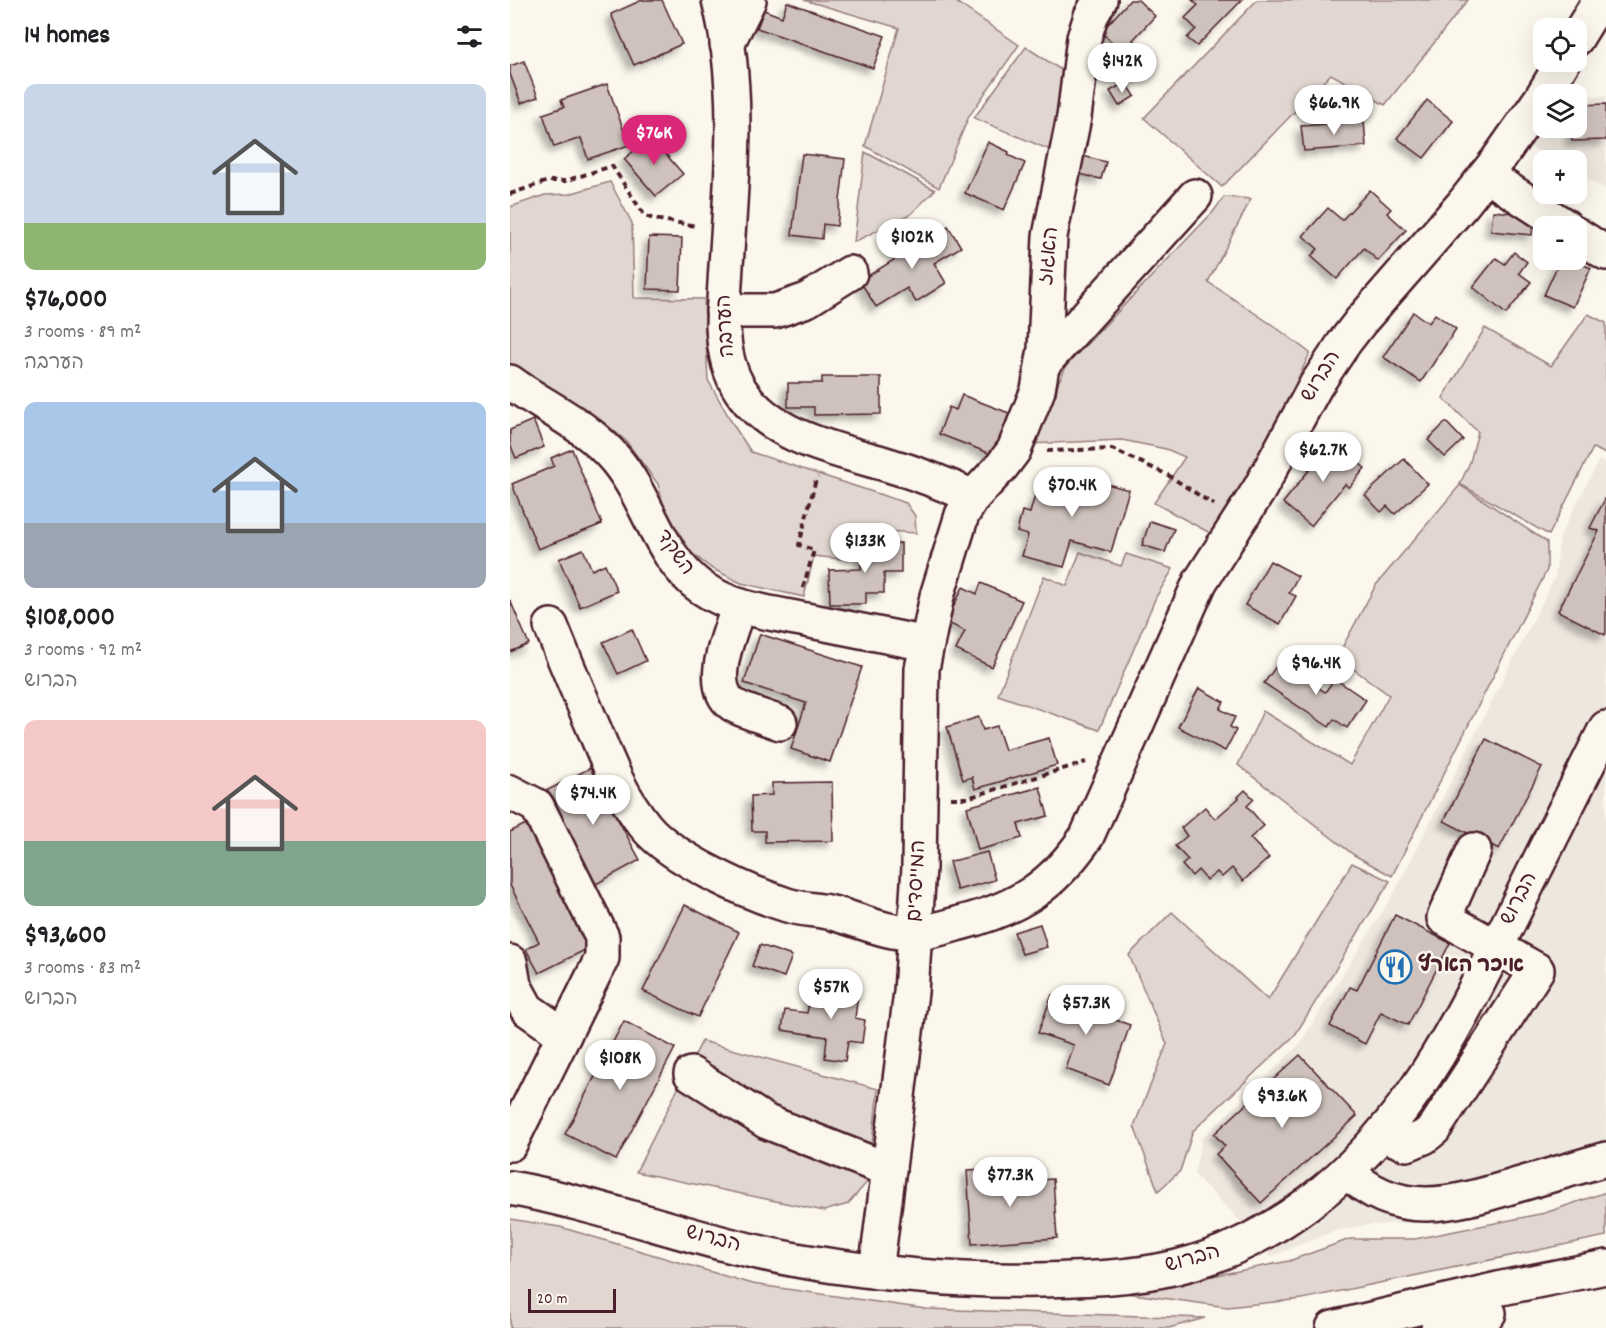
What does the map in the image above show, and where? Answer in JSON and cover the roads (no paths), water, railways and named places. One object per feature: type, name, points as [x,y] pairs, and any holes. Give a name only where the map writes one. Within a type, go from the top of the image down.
[{"type":"main road","name":"הערבה","points":[[719,0],[727,44],[732,118],[723,311],[724,344],[733,377],[751,404],[779,426],[797,436],[928,478],[973,497]]},
{"type":"main road","points":[[727,44],[749,0]]},
{"type":"main road","name":"האגוז","points":[[973,497],[1014,450],[1035,396],[1043,364],[1050,236],[1074,117],[1084,38],[1088,23],[1100,0]]},
{"type":"main road","points":[[1587,21],[1600,0]]},
{"type":"main road","name":"הברוש","points":[[915,933],[970,921],[1007,908],[1042,887],[1073,857],[1087,836],[1192,598],[1209,567],[1259,490],[1316,385],[1344,343],[1486,176],[1519,131],[1557,72]]},
{"type":"main road","points":[[1486,176],[1549,216]]},
{"type":"main road","points":[[1043,364],[1195,195]]},
{"type":"main road","points":[[1587,241],[1606,254]]},
{"type":"main road","points":[[723,311],[775,311],[807,300],[850,273]]},
{"type":"main road","name":"השקד","points":[[510,382],[570,419],[606,448],[628,477],[665,546],[682,569],[703,589],[739,606],[927,644]]},
{"type":"main road","name":"המייסדים","points":[[876,1272],[911,992],[919,867],[922,669],[937,596],[962,515],[973,497]]},
{"type":"main road","points":[[739,606],[719,671],[723,693],[732,704],[780,723]]},
{"type":"main road","points":[[551,626],[619,789],[646,827],[670,850],[728,880],[789,906],[832,913],[882,928],[915,933]]},
{"type":"main road","name":"הברוש","points":[[510,1188],[586,1204],[734,1246],[800,1260],[876,1272],[984,1281],[1127,1276],[1178,1267],[1226,1251],[1269,1230],[1309,1203],[1347,1171],[1382,1134],[1413,1093],[1443,1047],[1496,947],[1606,728]]},
{"type":"main road","points":[[510,792],[537,806],[602,937],[602,958],[510,1144]]},
{"type":"main road","points":[[1382,1134],[1407,1144],[1424,1137],[1434,1129],[1537,970],[1444,918],[1474,850]]},
{"type":"main road","points":[[510,962],[514,985],[527,1009],[564,1035]]},
{"type":"main road","points":[[691,1074],[767,1122],[889,1170]]},
{"type":"main road","points":[[1347,1171],[1377,1194],[1401,1202],[1428,1204],[1470,1199],[1592,1163],[1606,1136]]},
{"type":"main road","points":[[1333,1328],[1502,1288],[1606,1267]]},
{"type":"main road","points":[[1438,1328],[1606,1280]]},
{"type":"place","name":"איכר הארץ","points":[[1395,967]]}]
